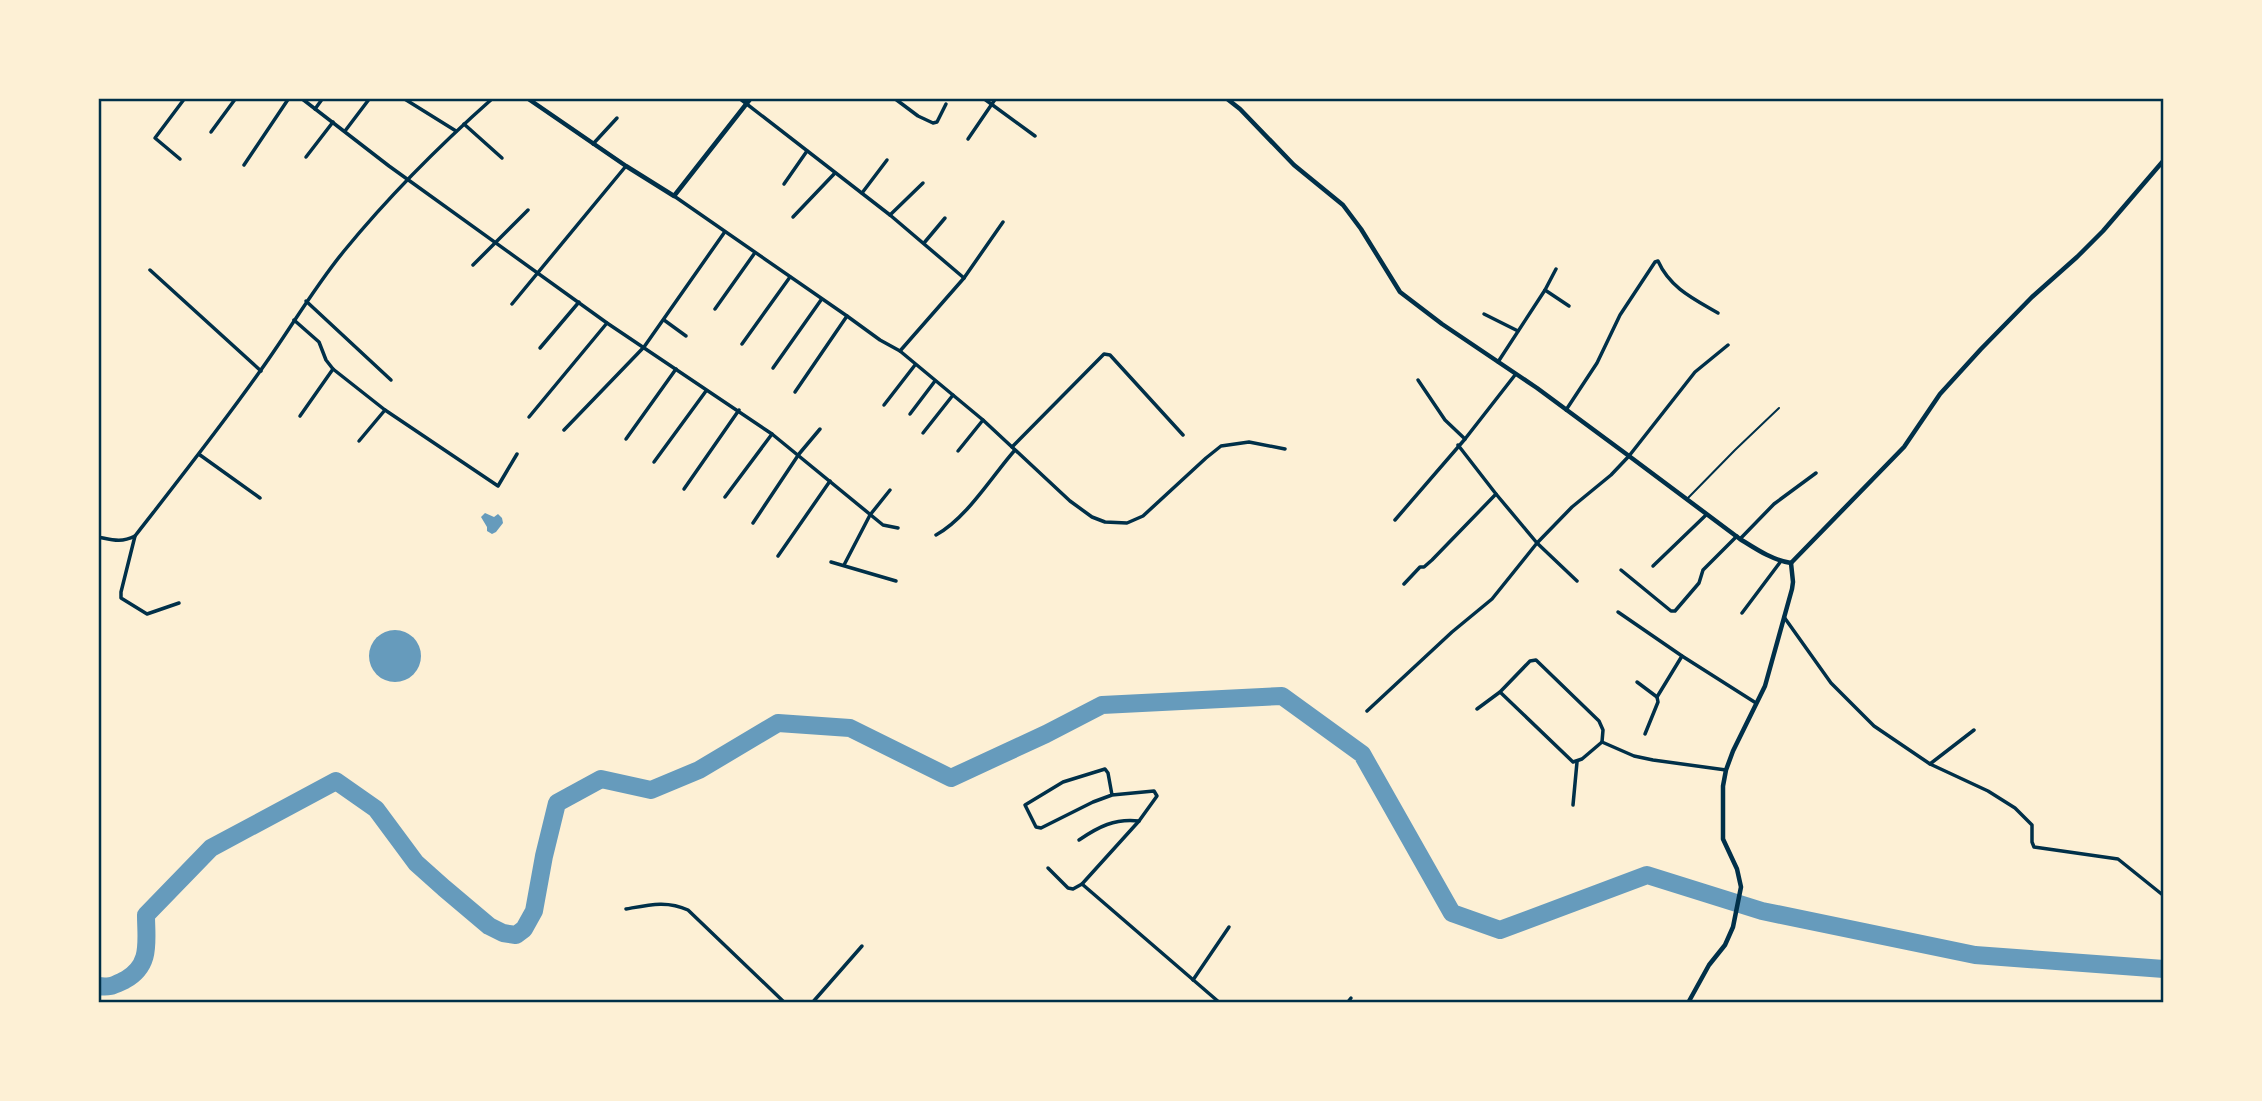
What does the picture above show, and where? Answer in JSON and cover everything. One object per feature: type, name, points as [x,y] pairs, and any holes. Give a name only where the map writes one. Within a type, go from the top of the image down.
[{"type":"street","points":[[180,159],[155,138],[185,98]]},
{"type":"street","points":[[211,132],[236,98]]},
{"type":"street","points":[[244,165],[289,98]]},
{"type":"street","points":[[301,98],[607,323],[706,391],[739,410],[800,454],[883,525],[898,528]]},
{"type":"street","points":[[315,109],[323,98]]},
{"type":"street","points":[[345,131],[370,98]]},
{"type":"street","points":[[404,98],[456,131]]},
{"type":"street","points":[[411,103],[416,98]]},
{"type":"street","points":[[179,603],[147,614],[121,598],[135,536],[200,455],[345,249],[408,179],[493,98]]},
{"type":"street","points":[[527,98],[900,352],[983,420],[1082,511],[1105,522],[1127,523],[1143,516],[1221,446],[1249,442],[1285,449]]},
{"type":"street","points":[[739,98],[890,215],[964,278]]},
{"type":"street","points":[[674,196],[751,98]]},
{"type":"street","points":[[894,98],[918,116],[933,123],[937,122],[946,104]]},
{"type":"street","points":[[984,98],[1035,136]]},
{"type":"street","points":[[968,139],[996,98]]},
{"type":"street","points":[[1226,98],[1294,165],[1343,205],[1400,292],[1566,410],[1706,515],[1738,537],[1781,561],[1791,563]]},
{"type":"street","points":[[593,144],[617,118]]},
{"type":"street","points":[[306,157],[333,122]]},
{"type":"street","points":[[464,124],[502,158]]},
{"type":"street","points":[[784,184],[807,151]]},
{"type":"street","points":[[862,193],[887,160]]},
{"type":"street","points":[[1791,563],[1904,447],[1940,394],[1981,349],[2032,296],[2103,231],[2164,160]]},
{"type":"street","points":[[512,304],[626,166]]},
{"type":"street","points":[[793,217],[835,173]]},
{"type":"street","points":[[890,215],[923,183]]},
{"type":"street","points":[[473,265],[528,210]]},
{"type":"street","points":[[923,243],[945,218]]},
{"type":"street","points":[[900,352],[964,278],[1003,222]]},
{"type":"street","points":[[564,430],[645,347],[724,233]]},
{"type":"street","points":[[715,309],[755,253]]},
{"type":"street","points":[[1566,410],[1598,363],[1620,315],[1655,262],[1658,261],[1669,280],[1683,293],[1718,313]]},
{"type":"street","points":[[1497,363],[1556,269]]},
{"type":"street","points":[[150,270],[261,371]]},
{"type":"street","points":[[742,344],[790,277]]},
{"type":"street","points":[[1545,290],[1569,306]]},
{"type":"street","points":[[773,368],[821,300]]},
{"type":"street","points":[[306,302],[391,380]]},
{"type":"street","points":[[540,348],[579,302]]},
{"type":"street","points":[[1484,314],[1518,331]]},
{"type":"street","points":[[795,392],[847,316]]},
{"type":"street","points":[[294,320],[319,342],[333,369],[385,410],[498,486],[517,454]]},
{"type":"street","points":[[664,320],[687,336]]},
{"type":"street","points":[[529,417],[607,323]]},
{"type":"street","points":[[1367,711],[1452,632],[1492,599],[1536,543],[1572,507],[1611,475],[1695,372],[1728,345]]},
{"type":"street","points":[[936,535],[951,525],[967,508],[1013,449],[1104,354],[1110,355],[1183,435]]},
{"type":"street","points":[[884,405],[915,365]]},
{"type":"street","points":[[300,416],[333,369]]},
{"type":"street","points":[[626,439],[676,369]]},
{"type":"street","points":[[1395,520],[1465,439],[1515,375]]},
{"type":"street","points":[[1418,380],[1445,420],[1465,439]]},
{"type":"street","points":[[911,414],[935,381]]},
{"type":"street","points":[[653,462],[706,391]]},
{"type":"street","points":[[923,433],[953,395]]},
{"type":"street","points":[[359,441],[385,410]]},
{"type":"street","points":[[684,489],[739,410]]},
{"type":"street","points":[[958,451],[983,420]]},
{"type":"street","points":[[753,523],[820,429]]},
{"type":"street","points":[[725,497],[772,434]]},
{"type":"street","points":[[1458,445],[1536,543],[1577,581]]},
{"type":"street","points":[[200,455],[260,498]]},
{"type":"street","points":[[1621,570],[1671,611],[1678,609],[1699,583],[1703,570],[1768,509],[1816,473]]},
{"type":"street","points":[[778,556],[830,481]]},
{"type":"street","points":[[844,565],[870,515],[890,489]]},
{"type":"street","points":[[1404,584],[1420,567],[1432,560],[1496,494]]},
{"type":"street","points":[[1653,566],[1706,515]]},
{"type":"street","points":[[98,537],[117,541],[135,536]]},
{"type":"street","points":[[1742,613],[1781,561]]},
{"type":"street","points":[[831,562],[896,581]]},
{"type":"street","points":[[1688,1003],[1709,965],[1725,945],[1733,927],[1741,887],[1737,869],[1723,839],[1721,802],[1726,770],[1765,686],[1793,582],[1791,563]]},
{"type":"street","points":[[1618,612],[1758,705]]},
{"type":"street","points":[[1784,617],[1831,683],[1874,726],[1890,734],[1930,764],[1988,791],[2015,808],[2032,825],[2034,846],[2118,859],[2164,896]]},
{"type":"street","points":[[1645,734],[1658,702],[1657,697],[1682,656]]},
{"type":"street","points":[[1478,709],[1500,692],[1530,661],[1539,661],[1599,721],[1603,730],[1602,741],[1577,762],[1573,805]]},
{"type":"street","points":[[1637,682],[1657,697]]},
{"type":"street","points":[[1500,692],[1567,758],[1577,762]]},
{"type":"street","points":[[1930,764],[1974,730]]},
{"type":"street","points":[[1602,741],[1634,756],[1726,770]]},
{"type":"street","points":[[1048,868],[1070,889],[1082,884],[1139,821],[1157,796],[1155,792],[1112,795],[1041,828],[1036,827],[1025,808],[1027,802],[1063,782],[1105,769],[1112,795]]},
{"type":"street","points":[[1079,839],[1096,828],[1115,821],[1139,821]]},
{"type":"street","points":[[1082,884],[1220,1003]]},
{"type":"street","points":[[625,909],[657,903],[674,904],[688,911],[785,1003]]},
{"type":"street","points":[[1193,981],[1229,927]]},
{"type":"street","points":[[811,1003],[862,946]]},
{"type":"street","points":[[1347,1003],[1351,998]]},
{"type":"lane","points":[[1686,500],[1779,408]]},
{"type":"water","points":[[485,513],[494,517],[498,514],[502,518],[503,523],[492,534],[487,531],[481,517]]},
{"type":"water","points":[[395,630],[405,632],[413,638],[419,646],[419,666],[413,674],[405,680],[395,682],[385,680],[377,674],[371,666],[369,656],[371,646],[377,638],[385,632]]},
{"type":"waterway","points":[[98,986],[109,986],[125,980],[140,967],[146,952],[146,915],[211,848],[336,781],[376,809],[416,863],[444,888],[489,926],[503,933],[516,935],[524,929],[534,911],[557,803],[601,779],[651,790],[699,770],[778,723],[850,728],[951,778],[1102,705],[1282,696],[1362,754],[1452,913],[1500,930],[1647,875],[1762,911],[1975,955],[2164,969]]}]
